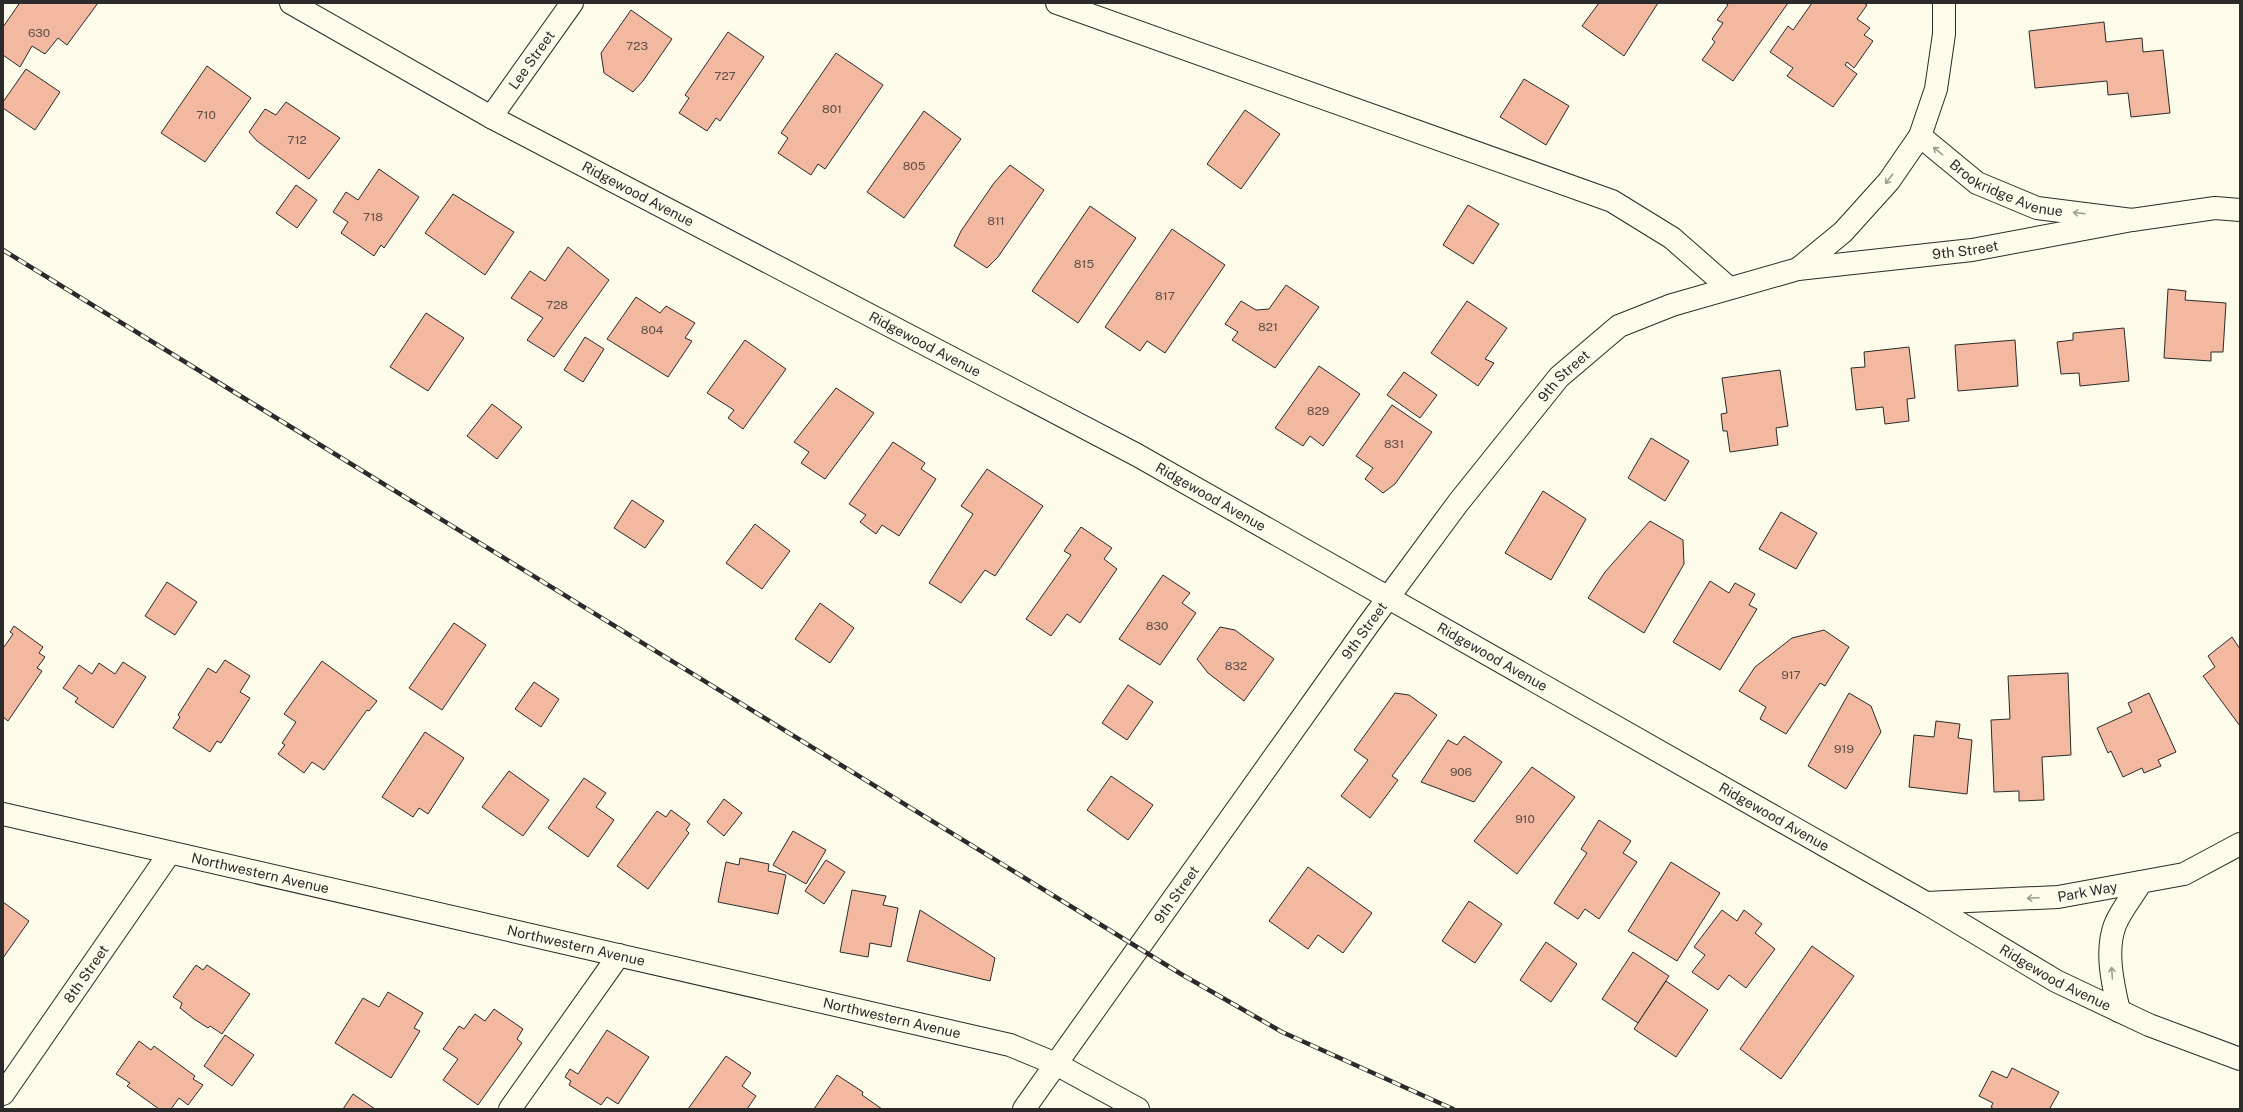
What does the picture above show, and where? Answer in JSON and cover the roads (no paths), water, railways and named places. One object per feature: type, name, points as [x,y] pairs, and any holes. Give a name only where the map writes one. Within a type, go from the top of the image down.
[{"type":"street","name":"Ridgewood Avenue","points":[[291,3],[492,117],[1137,455],[1926,903],[2056,981],[2149,1026],[2240,1059]]},
{"type":"street","name":"Lee Street","points":[[492,117],[572,3]]},
{"type":"street","points":[[1057,3],[1612,201],[1672,238],[1729,288]]},
{"type":"street","points":[[1920,136],[1936,89],[1944,34],[1944,3]]},
{"type":"street","name":"9th Street","points":[[1798,269],[1844,232],[1889,181],[1920,136]]},
{"type":"street","name":"Brookridge Avenue","points":[[1920,136],[1977,183],[2038,208],[2132,220],[2215,208],[2240,210]]},
{"type":"street","name":"9th Street","points":[[1024,1109],[1387,598],[1458,503],[1559,377],[1619,326],[1672,305],[1798,269],[1972,250],[2132,220]]},
{"type":"street","name":"Northwestern Avenue","points":[[3,814],[169,854],[1010,1044],[1056,1064],[1138,1109]]},
{"type":"street","name":"Park Way","points":[[1926,903],[2058,897],[2184,874],[2240,844]]},
{"type":"street","name":"8th Street","points":[[3,1094],[169,854]]},
{"type":"street","name":"Ridgewood Avenue","points":[[2119,1011],[2113,987],[2112,945],[2115,925],[2141,882]]},
{"type":"street","points":[[510,1109],[619,955]]},
{"type":"railway","points":[[3,250],[1181,974],[1282,1032],[1453,1109]]}]
